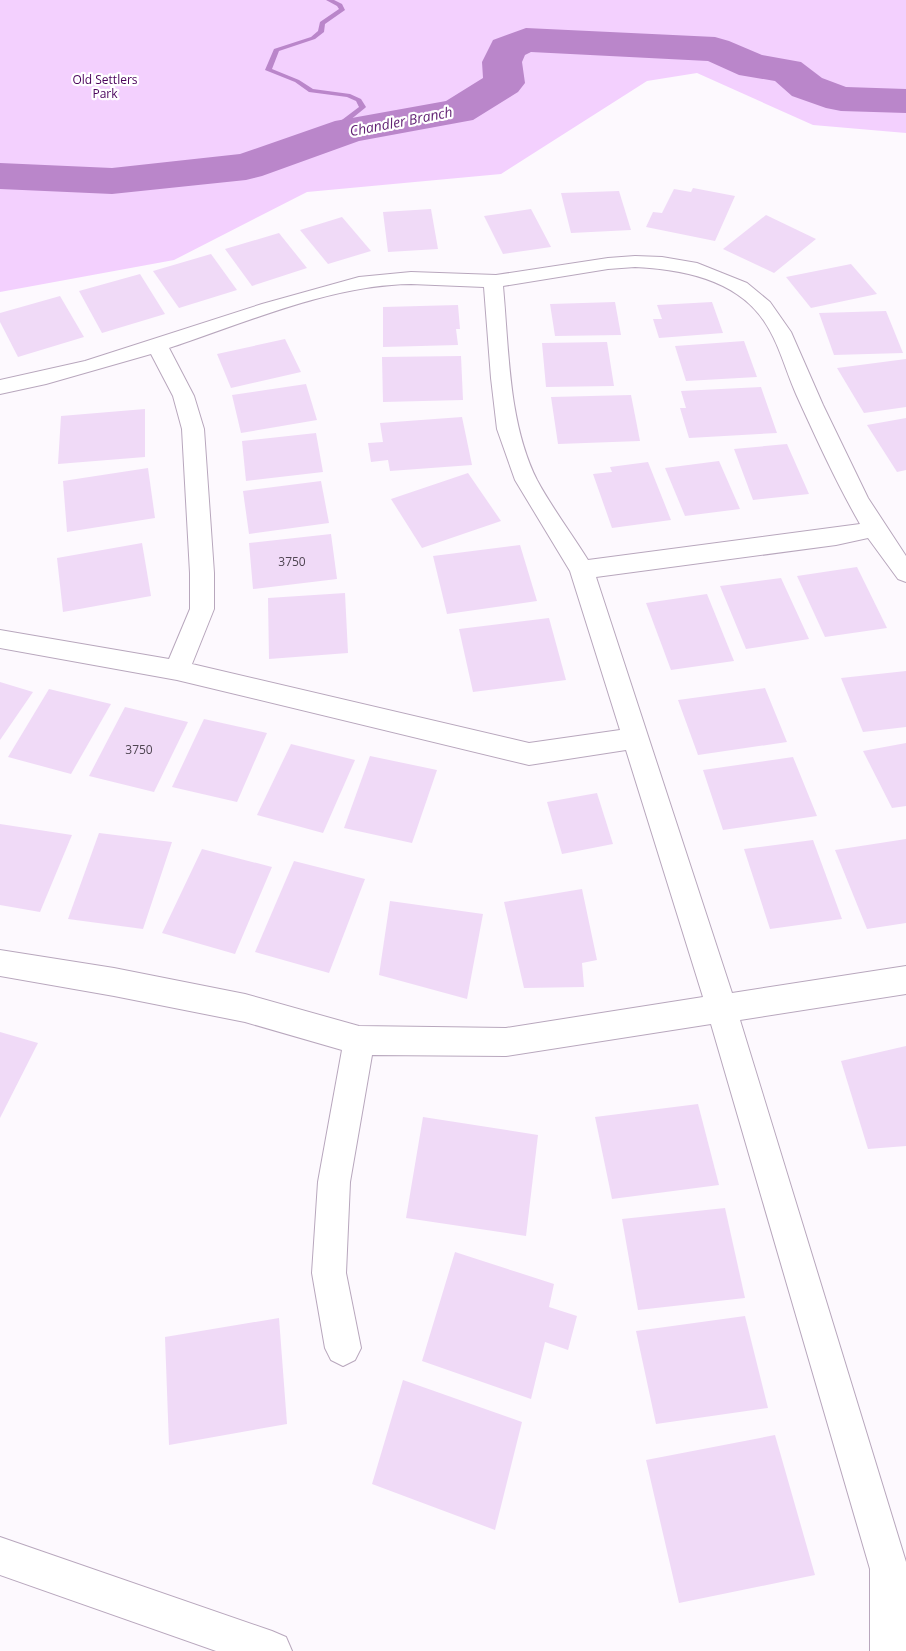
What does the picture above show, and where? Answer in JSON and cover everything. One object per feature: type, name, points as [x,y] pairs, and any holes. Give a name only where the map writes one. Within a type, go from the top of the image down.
[{"type":"lane","points":[[0,387],[34,381],[157,346],[283,305],[362,282],[413,278],[493,282],[596,265],[651,260],[683,265],[710,274],[752,295],[767,311],[780,330],[810,401],[874,530],[906,573]]},
{"type":"lane","points":[[493,282],[501,378],[508,429],[526,480],[582,570],[721,1007],[889,1570],[890,1651]]},
{"type":"lane","points":[[157,346],[180,387],[190,414],[202,572],[202,609],[177,670]]},
{"type":"lane","points":[[582,570],[874,530]]},
{"type":"lane","points":[[0,639],[177,670],[529,754],[634,738]]},
{"type":"lane","points":[[0,963],[114,982],[245,1008],[360,1040],[506,1042],[721,1007],[906,980]]},
{"type":"lane","points":[[342,1348],[329,1273],[334,1182],[360,1040]]},
{"type":"lane","points":[[0,1556],[272,1651]]},
{"type":"green space","name":"Old Settlers Park","points":[[0,0],[906,0],[906,133],[813,125],[697,73],[647,81],[501,174],[307,192],[174,260],[0,292]]},
{"type":"building","points":[[693,188],[735,196],[715,241],[646,227],[653,212],[662,213],[674,189],[691,192]]},
{"type":"building","points":[[619,191],[631,230],[571,233],[561,193]]},
{"type":"building","points":[[431,209],[438,249],[388,252],[383,212]]},
{"type":"building","points":[[531,209],[551,247],[503,254],[484,216]]},
{"type":"building","points":[[766,215],[816,239],[774,273],[723,249]]},
{"type":"building","points":[[342,217],[371,251],[328,264],[300,230]]},
{"type":"building","points":[[279,233],[307,268],[252,286],[225,249]]},
{"type":"building","points":[[211,254],[237,290],[179,308],[153,271]]},
{"type":"building","points":[[851,264],[877,294],[811,308],[786,277]]},
{"type":"building","points":[[140,274],[165,314],[102,333],[79,291]]},
{"type":"building","points":[[60,296],[84,337],[18,357],[0,322],[0,313]]},
{"type":"building","points":[[615,302],[621,335],[555,336],[550,304]]},
{"type":"building","points":[[712,302],[723,333],[659,338],[653,319],[662,319],[657,305]]},
{"type":"building","points":[[458,305],[460,329],[456,329],[458,345],[383,347],[383,307]]},
{"type":"building","points":[[886,311],[903,353],[834,355],[819,313]]},
{"type":"building","points":[[285,339],[301,372],[231,388],[217,354]]},
{"type":"building","points":[[744,341],[757,377],[686,381],[675,346]]},
{"type":"building","points":[[607,342],[614,386],[546,387],[542,343]]},
{"type":"building","points":[[461,356],[463,400],[383,402],[382,357]]},
{"type":"building","points":[[906,359],[906,407],[864,413],[837,368]]},
{"type":"building","points":[[306,384],[317,420],[241,433],[232,395]]},
{"type":"building","points":[[761,387],[777,433],[689,438],[680,408],[686,408],[681,391]]},
{"type":"building","points":[[631,395],[640,441],[558,444],[551,397]]},
{"type":"building","points":[[145,409],[145,457],[58,464],[61,416]]},
{"type":"building","points":[[462,417],[472,465],[390,471],[388,460],[371,462],[368,443],[383,442],[380,423]]},
{"type":"building","points":[[906,418],[906,470],[897,472],[867,425]]},
{"type":"building","points":[[316,433],[323,472],[246,481],[242,441]]},
{"type":"building","points":[[787,444],[809,494],[753,500],[734,449]]},
{"type":"building","points":[[719,461],[740,509],[685,516],[665,468]]},
{"type":"building","points":[[648,462],[671,520],[612,528],[593,474],[612,472],[610,467]]},
{"type":"building","points":[[148,468],[155,518],[67,532],[63,481]]},
{"type":"building","points":[[468,473],[501,521],[422,548],[391,499]]},
{"type":"building","points":[[321,481],[329,523],[249,534],[243,491]]},
{"type":"building","points":[[331,534],[337,579],[253,589],[249,543]]},
{"type":"building","points":[[142,543],[151,596],[63,612],[57,558]]},
{"type":"building","points":[[520,545],[537,601],[447,614],[433,556]]},
{"type":"building","points":[[857,567],[887,628],[825,637],[797,576]]},
{"type":"building","points":[[781,578],[809,639],[746,649],[720,586]]},
{"type":"building","points":[[345,593],[348,653],[269,659],[268,598]]},
{"type":"building","points":[[707,594],[734,661],[671,670],[646,603]]},
{"type":"building","points":[[549,618],[566,680],[473,692],[459,629]]},
{"type":"building","points":[[906,671],[906,727],[863,732],[841,678]]},
{"type":"building","points":[[0,682],[33,692],[0,740]]},
{"type":"building","points":[[765,688],[787,742],[698,755],[678,700]]},
{"type":"building","points":[[49,689],[111,704],[71,774],[8,757]]},
{"type":"building","points":[[125,707],[188,722],[154,792],[89,776]]},
{"type":"building","points":[[204,719],[267,733],[237,802],[172,787]]},
{"type":"building","points":[[906,743],[906,806],[892,808],[863,751]]},
{"type":"building","points":[[291,744],[355,760],[323,833],[257,815]]},
{"type":"building","points":[[370,756],[437,770],[412,843],[344,828]]},
{"type":"building","points":[[793,757],[817,816],[723,830],[703,770]]},
{"type":"building","points":[[597,793],[613,844],[562,854],[547,802]]},
{"type":"building","points":[[0,824],[72,835],[40,912],[0,905]]},
{"type":"building","points":[[99,833],[172,842],[143,929],[68,919]]},
{"type":"building","points":[[906,839],[906,923],[867,929],[835,850]]},
{"type":"building","points":[[813,840],[842,919],[770,929],[744,849]]},
{"type":"building","points":[[202,849],[272,867],[235,954],[162,933]]},
{"type":"building","points":[[294,861],[365,879],[329,973],[255,952]]},
{"type":"building","points":[[582,889],[597,960],[582,963],[584,987],[524,988],[504,902]]},
{"type":"building","points":[[390,901],[483,914],[467,999],[379,975]]},
{"type":"building","points":[[0,1032],[38,1043],[0,1118]]},
{"type":"building","points":[[906,1046],[906,1146],[868,1149],[841,1061]]},
{"type":"building","points":[[698,1104],[719,1185],[612,1199],[595,1117]]},
{"type":"building","points":[[423,1117],[538,1135],[526,1236],[406,1218]]},
{"type":"building","points":[[725,1208],[745,1298],[638,1310],[622,1219]]},
{"type":"building","points":[[455,1252],[554,1284],[549,1307],[577,1316],[568,1350],[545,1342],[531,1399],[422,1361]]},
{"type":"building","points":[[745,1316],[768,1408],[656,1424],[636,1331]]},
{"type":"building","points":[[279,1318],[287,1424],[169,1445],[165,1337]]},
{"type":"building","points":[[403,1380],[522,1422],[495,1530],[372,1484]]},
{"type":"building","points":[[775,1435],[815,1575],[679,1603],[646,1460]]},
{"type":"waterway","points":[[329,0],[340,5],[342,10],[322,23],[321,32],[313,38],[276,50],[268,70],[297,81],[311,91],[348,95],[359,100],[363,107],[330,132],[331,137]]},
{"type":"waterway","name":"Chandler Branch","points":[[0,176],[112,181],[246,167],[350,130],[458,111],[504,83],[502,62],[507,48],[526,40],[715,49],[753,66],[787,71],[807,87],[841,99],[906,101]]}]
